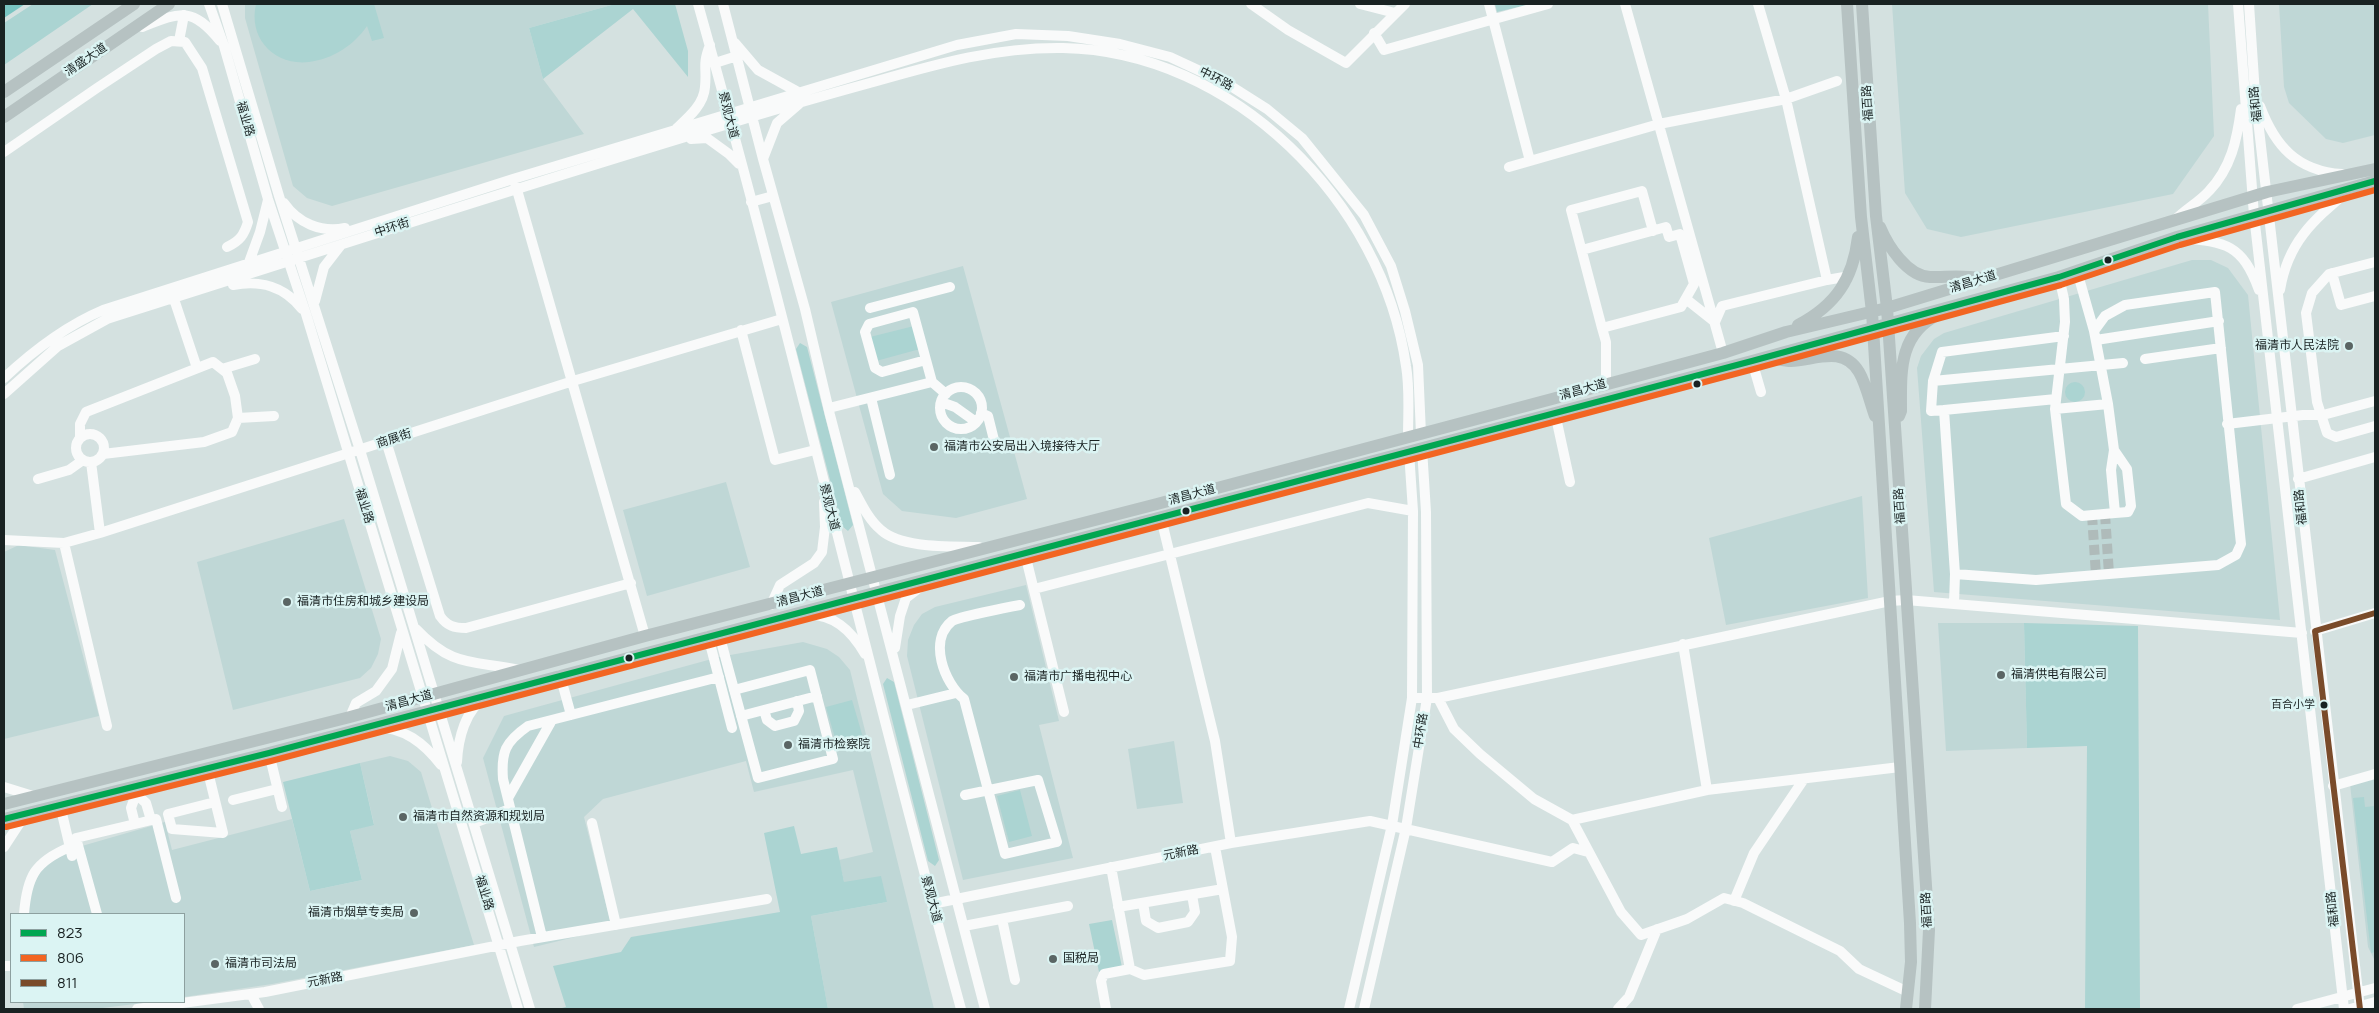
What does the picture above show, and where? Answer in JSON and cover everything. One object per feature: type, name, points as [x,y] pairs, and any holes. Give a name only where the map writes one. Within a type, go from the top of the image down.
[{"type":"main road","name":"清盛大道","points":[[4,92],[134,4]]},
{"type":"main road","name":"清盛大道","points":[[4,117],[168,4]]},
{"type":"main road","name":"福百路","points":[[1847,4],[1861,217],[1872,312],[1910,922],[1911,962],[1906,1009]]},
{"type":"main road","name":"福百路","points":[[1862,4],[1876,216],[1887,308],[1929,930],[1924,1009]]},
{"type":"main road","name":"清昌大道","points":[[4,819],[60,805],[135,790],[432,709],[1161,518],[1958,305],[2077,271],[2177,238],[2268,211],[2354,180],[2375,169]]},
{"type":"main road","name":"清昌大道","points":[[4,804],[350,717],[646,636],[771,605],[1723,353],[1786,332],[1887,308],[2266,192],[2354,180],[2375,181]]},
{"type":"main road","points":[[1876,216],[1889,244],[1897,256],[1913,270],[1928,277],[1960,274],[1983,278]]},
{"type":"main road","points":[[1786,332],[1824,310],[1846,280],[1855,260],[1861,217]]},
{"type":"main road","points":[[1894,430],[1901,411],[1901,368],[1905,348],[1918,330],[1931,318],[1958,305]]},
{"type":"main road","points":[[1758,359],[1791,361],[1827,354],[1842,358],[1854,366],[1859,373],[1879,427]]},
{"type":"street","name":"福业路","points":[[209,4],[224,46],[268,200],[306,314],[402,632],[428,696]]},
{"type":"street","name":"福业路","points":[[222,4],[279,196],[315,305],[413,627],[446,772],[518,1009]]},
{"type":"street","points":[[229,23],[231,4]]},
{"type":"street","name":"景观大道","points":[[698,4],[782,319],[932,904],[962,1009]]},
{"type":"street","name":"景观大道","points":[[723,4],[763,159],[805,309],[846,476],[958,898],[985,1009]]},
{"type":"street","points":[[1251,4],[1288,30],[1346,63],[1405,4]]},
{"type":"street","points":[[1360,4],[1379,6],[1395,13]]},
{"type":"street","points":[[1489,4],[1530,161]]},
{"type":"street","points":[[1374,33],[1384,50],[1548,4]]},
{"type":"street","points":[[1625,4],[1723,353]]},
{"type":"street","points":[[1758,4],[1786,99],[1828,280]]},
{"type":"street","name":"福和路","points":[[2238,4],[2254,215],[2344,1009]]},
{"type":"street","name":"福和路","points":[[2249,4],[2255,94],[2315,631],[2358,992],[2357,1008]]},
{"type":"street","points":[[125,34],[163,19],[184,15],[196,17],[205,23],[224,46]]},
{"type":"street","points":[[179,41],[184,15]]},
{"type":"street","name":"中环路","points":[[800,97],[957,45],[1016,34],[1068,36],[1120,44],[1170,57],[1226,83],[1267,109],[1302,138],[1364,215],[1390,266],[1406,311],[1418,365],[1421,434]]},
{"type":"street","points":[[732,40],[758,70],[800,97],[777,123],[763,159]]},
{"type":"street","points":[[4,152],[156,49],[172,41],[185,42],[202,68],[248,222],[244,233],[237,242],[228,247]]},
{"type":"street","points":[[676,135],[700,104],[705,88],[704,60],[710,45]]},
{"type":"street","name":"中环路","points":[[800,97],[959,58],[1017,49],[1067,48],[1117,55],[1168,68],[1222,95],[1260,120],[1295,150],[1354,223],[1378,269],[1393,314],[1406,367],[1408,437]]},
{"type":"street","points":[[715,63],[737,56]]},
{"type":"street","points":[[1509,167],[1659,124],[1786,99],[1837,81]]},
{"type":"street","points":[[2174,221],[2209,192],[2228,164],[2238,133],[2244,89]]},
{"type":"street","points":[[2255,94],[2277,142],[2286,153],[2299,162],[2354,180],[2312,220],[2300,238],[2286,267],[2278,301]]},
{"type":"street","name":"中环街","points":[[4,378],[51,338],[86,317],[172,293],[222,283],[373,223],[515,184],[800,97]]},
{"type":"street","points":[[676,135],[707,138],[729,154],[741,166]]},
{"type":"street","points":[[515,184],[646,636]]},
{"type":"street","name":"中环街","points":[[298,253],[342,244],[515,184]]},
{"type":"street","points":[[1606,384],[1606,342],[1571,210],[1642,192],[1653,231]]},
{"type":"street","points":[[279,196],[291,212],[302,221],[320,229],[340,230],[373,223]]},
{"type":"street","points":[[750,202],[773,196]]},
{"type":"street","points":[[248,265],[263,222],[268,200]]},
{"type":"street","points":[[1582,250],[1666,227],[1669,237],[1680,234],[1694,284],[1681,307],[1602,328]]},
{"type":"street","points":[[2177,238],[2225,244],[2239,254],[2255,279],[2264,302]]},
{"type":"street","points":[[315,305],[324,267],[342,244]]},
{"type":"street","name":"中环街","points":[[4,394],[58,346],[91,327],[172,293],[248,265],[287,257]]},
{"type":"street","points":[[2375,262],[2332,273],[2312,294],[2306,313],[2317,402],[2323,415],[2327,434],[2336,436],[2375,426]]},
{"type":"street","points":[[2077,271],[2102,366],[2114,450],[2111,470],[2116,513]]},
{"type":"street","points":[[2332,273],[2342,306],[2375,296]]},
{"type":"street","points":[[2059,276],[2064,299],[2064,336],[2055,410],[2066,504],[2082,516],[2128,512],[2131,506],[2126,469],[2114,450]]},
{"type":"street","points":[[1715,322],[1722,306],[1828,280],[1844,278],[1846,280]]},
{"type":"street","points":[[222,283],[231,285],[248,282],[269,284],[293,298],[306,314]]},
{"type":"street","points":[[870,308],[950,287]]},
{"type":"street","points":[[1955,574],[2036,580],[2218,565],[2236,555],[2241,544],[2227,424],[2215,292],[2125,305],[2105,316],[2095,335]]},
{"type":"street","points":[[172,293],[197,368]]},
{"type":"street","points":[[909,298],[932,382],[944,398],[979,418]]},
{"type":"street","points":[[1686,299],[1715,322]]},
{"type":"street","points":[[913,312],[869,324],[864,332],[875,368],[882,372],[926,360]]},
{"type":"street","name":"商展街","points":[[4,540],[64,543],[100,533],[573,381],[782,319]]},
{"type":"street","points":[[2095,335],[2219,322]]},
{"type":"street","points":[[742,330],[774,460],[815,450]]},
{"type":"street","points":[[2056,399],[1931,411],[1933,382],[1942,352],[2064,336]]},
{"type":"street","points":[[2145,359],[2221,348]]},
{"type":"street","points":[[1758,359],[1761,392]]},
{"type":"street","points":[[222,369],[255,360]]},
{"type":"street","points":[[38,479],[69,470],[87,461],[103,454],[204,442],[232,432],[238,418],[235,396],[228,373],[213,362],[86,412],[80,424],[80,437],[75,449],[87,461],[100,533]]},
{"type":"street","points":[[1933,382],[2123,363]]},
{"type":"street","points":[[829,408],[932,382]]},
{"type":"street","points":[[944,398],[960,387],[973,390],[981,400],[979,418]]},
{"type":"street","points":[[871,398],[890,475]]},
{"type":"street","points":[[944,398],[943,416],[953,426],[967,428],[979,418],[988,416],[994,444]]},
{"type":"street","points":[[2227,424],[2292,418],[2303,415],[2323,415],[2375,401]]},
{"type":"street","points":[[2055,410],[2108,404]]},
{"type":"street","points":[[1944,410],[1955,574],[1954,604]]},
{"type":"street","points":[[1555,413],[1570,482]]},
{"type":"street","points":[[238,418],[274,416]]},
{"type":"street","points":[[80,437],[89,434],[98,436],[103,444],[103,454]]},
{"type":"street","points":[[386,441],[440,616],[445,623],[454,628],[466,628],[631,583]]},
{"type":"street","name":"中环路","points":[[1364,1009],[1406,828],[1427,698],[1426,512],[1422,448]]},
{"type":"street","name":"中环路","points":[[1349,1009],[1392,825],[1412,698],[1413,511],[1409,452]]},
{"type":"street","points":[[2298,478],[2375,457]]},
{"type":"street","points":[[846,476],[865,511],[882,532],[897,539],[927,545],[988,547]]},
{"type":"street","points":[[771,605],[780,585],[814,564],[822,552],[825,527],[823,483]]},
{"type":"street","points":[[1034,590],[1368,503],[1413,511]]},
{"type":"street","points":[[1161,518],[1215,741],[1231,843]]},
{"type":"street","points":[[64,543],[107,726]]},
{"type":"street","points":[[1025,554],[1064,712]]},
{"type":"street","points":[[894,657],[898,623],[906,598],[927,581],[952,572]]},
{"type":"street","points":[[1412,698],[1438,698],[1890,601],[1906,600],[2302,633]]},
{"type":"street","points":[[965,795],[988,790],[1038,780],[1057,842],[1005,854],[988,790],[964,699],[956,693],[940,658],[941,636],[953,621],[1020,604]]},
{"type":"street","points":[[2315,631],[2375,613]]},
{"type":"street","points":[[775,618],[812,615],[828,618],[845,627],[870,662]]},
{"type":"street","points":[[413,627],[435,648],[456,660],[520,670]]},
{"type":"street","points":[[350,717],[356,703],[376,691],[392,669],[402,632]]},
{"type":"street","points":[[708,636],[732,728]]},
{"type":"street","points":[[721,641],[734,690],[741,716],[758,778],[833,759],[810,670],[734,690]]},
{"type":"street","points":[[1683,644],[1707,790]]},
{"type":"street","points":[[560,675],[571,715]]},
{"type":"street","points":[[542,937],[509,804],[502,760],[512,738],[528,726],[719,677]]},
{"type":"street","points":[[456,768],[458,748],[471,711],[479,701],[501,691]]},
{"type":"street","points":[[907,705],[956,693]]},
{"type":"street","points":[[741,716],[816,696]]},
{"type":"street","points":[[1438,698],[1454,729],[1480,754],[1534,799],[1572,820],[1621,912],[1641,935],[1687,919],[1724,898],[1743,903],[1840,951],[1859,969],[1908,992]]},
{"type":"street","points":[[764,710],[766,720],[776,726],[794,721],[799,710],[797,701]]},
{"type":"street","name":"福业路","points":[[432,709],[456,768],[474,823],[530,1009]]},
{"type":"street","points":[[474,823],[509,804],[552,720]]},
{"type":"street","points":[[366,727],[383,727],[399,731],[419,740],[446,772]]},
{"type":"street","points":[[269,753],[282,807]]},
{"type":"street","points":[[1572,820],[1707,790],[1900,767]]},
{"type":"street","points":[[2333,786],[2375,774]]},
{"type":"street","points":[[209,776],[223,833],[172,829],[168,814],[215,802]]},
{"type":"street","points":[[1734,901],[1754,854],[1804,779]]},
{"type":"street","points":[[4,787],[34,796]]},
{"type":"street","points":[[233,800],[277,789]]},
{"type":"street","points":[[135,790],[146,803],[151,820]]},
{"type":"street","points":[[135,790],[131,808],[135,824]]},
{"type":"street","points":[[24,913],[26,890],[34,871],[50,856],[71,852],[60,805]]},
{"type":"street","points":[[4,847],[21,821],[37,811]]},
{"type":"street","points":[[97,913],[76,838],[156,819],[176,898]]},
{"type":"street","name":"元新路","points":[[932,904],[1215,846],[1370,821],[1552,862],[1573,848],[1588,852]]},
{"type":"street","points":[[592,824],[616,924]]},
{"type":"street","points":[[1106,1009],[1101,981],[1104,974],[1130,969],[1144,975],[1230,961],[1232,936],[1215,846]]},
{"type":"street","points":[[1111,867],[1130,969]]},
{"type":"street","points":[[1118,907],[1223,889]]},
{"type":"street","points":[[1143,903],[1146,921],[1158,928],[1188,922],[1196,912],[1192,895]]},
{"type":"street","name":"元新路","points":[[185,1003],[251,994],[542,937],[767,899]]},
{"type":"street","points":[[964,926],[1068,906]]},
{"type":"street","points":[[1002,919],[1015,980]]},
{"type":"street","points":[[1618,1009],[1629,997],[1657,929]]},
{"type":"street","points":[[2297,1009],[2375,988]]},
{"type":"street","points":[[251,994],[259,1009]]},
{"type":"street","points":[[2357,1008],[2375,1002]]},
{"type":"street","name":"元新路","points":[[137,1009],[183,1003]]},
{"type":"shaded area","points":[[33,4],[93,4],[4,65],[4,23]]},
{"type":"shaded area","points":[[245,4],[615,4],[529,28],[543,79],[584,134],[332,206],[307,198],[293,186],[245,18]]},
{"type":"shaded area","points":[[256,4],[374,4],[384,38],[372,41],[367,26],[356,39],[342,50],[326,58],[309,62],[296,62],[275,54],[266,47],[256,28]]},
{"type":"shaded area","points":[[615,4],[675,4],[688,51],[688,77],[633,9],[543,79],[529,28]]},
{"type":"shaded area","points":[[1495,4],[1531,4],[1497,12]]},
{"type":"shaded area","points":[[1892,4],[2208,4],[2214,136],[2173,194],[1961,237],[1927,229],[1905,193]]},
{"type":"shaded area","points":[[2279,4],[2375,4],[2375,135],[2343,143],[2326,139],[2289,103],[2284,87]]},
{"type":"shaded area","points":[[2192,260],[2211,260],[2228,268],[2248,295],[2280,620],[1934,592],[1917,368],[1921,356],[1934,339],[1944,333]]},
{"type":"shaded area","points":[[963,266],[1027,499],[956,518],[902,511],[883,494],[831,302]]},
{"type":"shaded area","points":[[914,326],[920,349],[876,361],[870,337]]},
{"type":"shaded area","points":[[800,343],[807,347],[853,525],[848,531],[842,526],[796,349]]},
{"type":"shaded area","points":[[2071,382],[2079,382],[2085,388],[2085,396],[2079,402],[2071,402],[2065,396],[2065,388]]},
{"type":"shaded area","points":[[726,482],[750,567],[647,596],[623,510]]},
{"type":"shaded area","points":[[1862,496],[1868,598],[1726,625],[1709,538]]},
{"type":"shaded area","points":[[344,519],[381,639],[378,654],[371,668],[360,678],[233,710],[197,562]]},
{"type":"shaded area","points":[[19,545],[55,550],[99,716],[4,739],[4,552]]},
{"type":"shaded area","points":[[1026,585],[1059,721],[1039,725],[1073,858],[963,880],[907,656],[908,640],[914,625],[922,614],[935,607]]},
{"type":"shaded area","points":[[1938,623],[2024,623],[2027,748],[1946,751]]},
{"type":"shaded area","points":[[2024,623],[2138,626],[2140,1009],[2085,1009],[2087,746],[2027,748]]},
{"type":"shaded area","points":[[803,642],[827,649],[839,657],[850,670],[934,1009],[828,1009],[811,916],[887,902],[844,882],[839,860],[873,852],[853,770],[754,792],[746,761],[603,799],[584,817],[612,928],[534,947],[483,758],[504,716],[719,657]]},
{"type":"shaded area","points":[[887,678],[894,682],[939,860],[935,866],[928,861],[883,684]]},
{"type":"shaded area","points":[[852,700],[864,741],[838,748],[826,707]]},
{"type":"shaded area","points":[[1174,741],[1183,803],[1137,809],[1128,749]]},
{"type":"shaded area","points":[[390,756],[408,761],[421,772],[474,945],[272,984],[185,997],[185,913],[27,913],[28,898],[42,867],[75,848],[165,822],[172,850],[292,819],[310,891],[362,880],[350,831],[374,824],[360,763]]},
{"type":"shaded area","points":[[360,763],[374,825],[350,831],[362,880],[310,891],[283,782]]},
{"type":"shaded area","points":[[2375,778],[2375,961],[2368,947],[2350,784]]},
{"type":"shaded area","points":[[1020,790],[1032,836],[1009,842],[997,796]]},
{"type":"shaded area","points":[[2364,797],[2365,807],[2375,806],[2375,952],[2371,953],[2353,798]]},
{"type":"shaded area","points":[[794,826],[801,854],[837,847],[844,882],[881,876],[887,902],[811,916],[828,1009],[558,1009],[566,1007],[553,966],[621,952],[631,937],[780,912],[764,833]]},
{"type":"shaded area","points":[[1112,920],[1122,967],[1099,972],[1089,924]]},
{"type":"shaded area","points":[[23,1003],[143,1003],[94,1009],[24,1009]]},
{"type":"water","points":[[4,4],[25,4],[4,18]]},
{"type":"tunnel","points":[[2105,514],[2109,574]]},
{"type":"tunnel","points":[[2092,515],[2096,575]]},
{"type":"transit line","name":"823","points":[[4,819],[269,753],[1752,361],[2059,277],[2177,237],[2375,181]]},
{"type":"transit line","name":"806","points":[[6,827],[271,761],[1754,369],[2061,285],[2180,245],[2375,190]]},
{"type":"transit line","name":"811","points":[[2360,1009],[2315,631],[2375,613]]},
{"type":"place","name":"福清市人民法院","points":[[2349,346]]},
{"type":"place","name":"福清市公安局出入境接待大厅","points":[[934,447]]},
{"type":"place","name":"福清市住房和城乡建设局","points":[[287,602]]},
{"type":"place","name":"福清供电有限公司","points":[[2001,675]]},
{"type":"place","name":"福清市广播电视中心","points":[[1014,677]]},
{"type":"place","name":"百合小学","points":[[2324,705]]},
{"type":"place","name":"福清市检察院","points":[[788,745]]},
{"type":"place","name":"福清市自然资源和规划局","points":[[403,817]]},
{"type":"place","name":"福清市烟草专卖局","points":[[414,913]]},
{"type":"place","name":"国税局","points":[[1053,959]]},
{"type":"place","name":"福清市司法局","points":[[215,964]]}]
